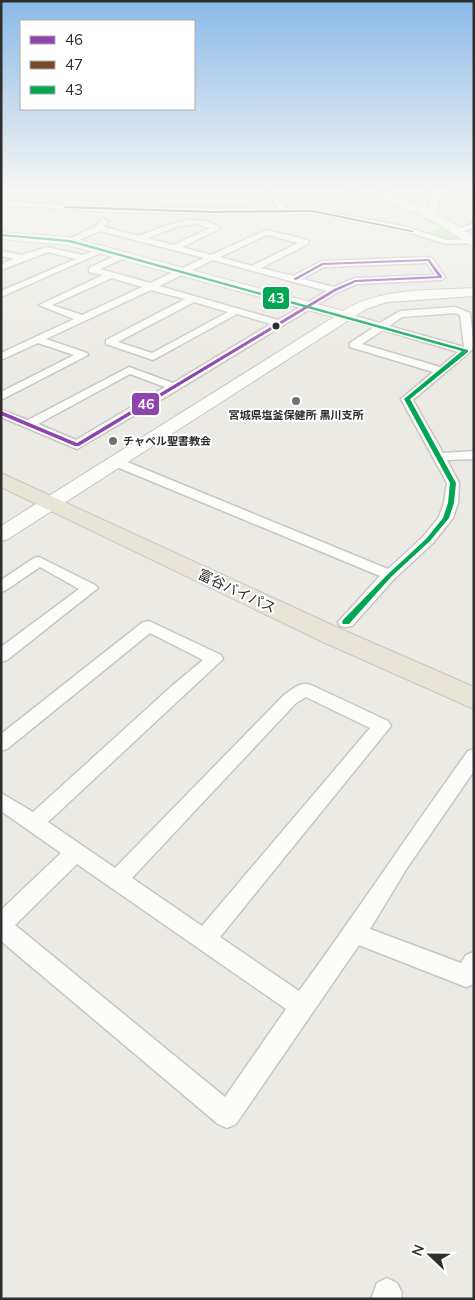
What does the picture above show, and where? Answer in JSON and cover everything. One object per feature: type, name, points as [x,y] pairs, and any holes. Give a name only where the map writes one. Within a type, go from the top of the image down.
[{"type":"highway","name":"富谷バイパス","points":[[1,464],[59,499],[333,636],[474,699]]},
{"type":"highway","name":"富谷バイパス","points":[[1,479],[59,499],[474,678]]},
{"type":"street","points":[[94,248],[466,351]]},
{"type":"street","points":[[173,248],[335,290]]},
{"type":"street","points":[[1,357],[233,248]]},
{"type":"street","points":[[254,268],[294,248]]},
{"type":"street","points":[[1,267],[46,249],[84,258]]},
{"type":"street","points":[[1,294],[103,250]]},
{"type":"street","points":[[1,253],[23,258]]},
{"type":"street","points":[[124,256],[92,270],[280,324]]},
{"type":"street","points":[[1,413],[78,445],[335,290],[355,281],[441,277],[429,260],[322,264],[295,279]]},
{"type":"street","points":[[83,319],[44,305],[111,275]]},
{"type":"street","points":[[1,535],[361,306],[385,298],[474,292]]},
{"type":"street","points":[[192,299],[110,342],[153,357],[236,311]]},
{"type":"street","points":[[346,622],[390,575],[428,540],[446,518],[451,503],[452,483],[407,399],[466,351],[470,346],[465,313],[454,310],[400,314],[354,345],[441,371]]},
{"type":"street","points":[[1,397],[82,355],[38,340]]},
{"type":"street","points":[[29,424],[129,370],[175,386]]},
{"type":"street","points":[[438,457],[474,454]]},
{"type":"street","points":[[116,462],[390,575]]},
{"type":"street","points":[[1,587],[39,561],[90,588],[1,656]]},
{"type":"street","points":[[1,744],[149,626],[215,659],[179,689],[34,823]]},
{"type":"street","points":[[117,880],[290,699],[305,689],[382,726],[204,940]]},
{"type":"street","points":[[76,852],[1,925],[227,1115],[355,933],[400,862],[474,756]]},
{"type":"street","points":[[1,801],[302,1006]]},
{"type":"street","points":[[355,933],[466,976],[474,962]]},
{"type":"transit line","name":"43","points":[[93,248],[466,351],[407,399],[453,483],[451,503],[446,518],[428,540],[390,575],[346,622]]},
{"type":"transit line","name":"46","points":[[1,413],[77,445],[335,290],[355,281],[441,277],[429,260],[322,264],[295,279]]},
{"type":"place","name":"宮城県塩釜保健所 黒川支所","points":[[296,401]]},
{"type":"place","name":"チャペル聖書教会","points":[[113,441]]}]
